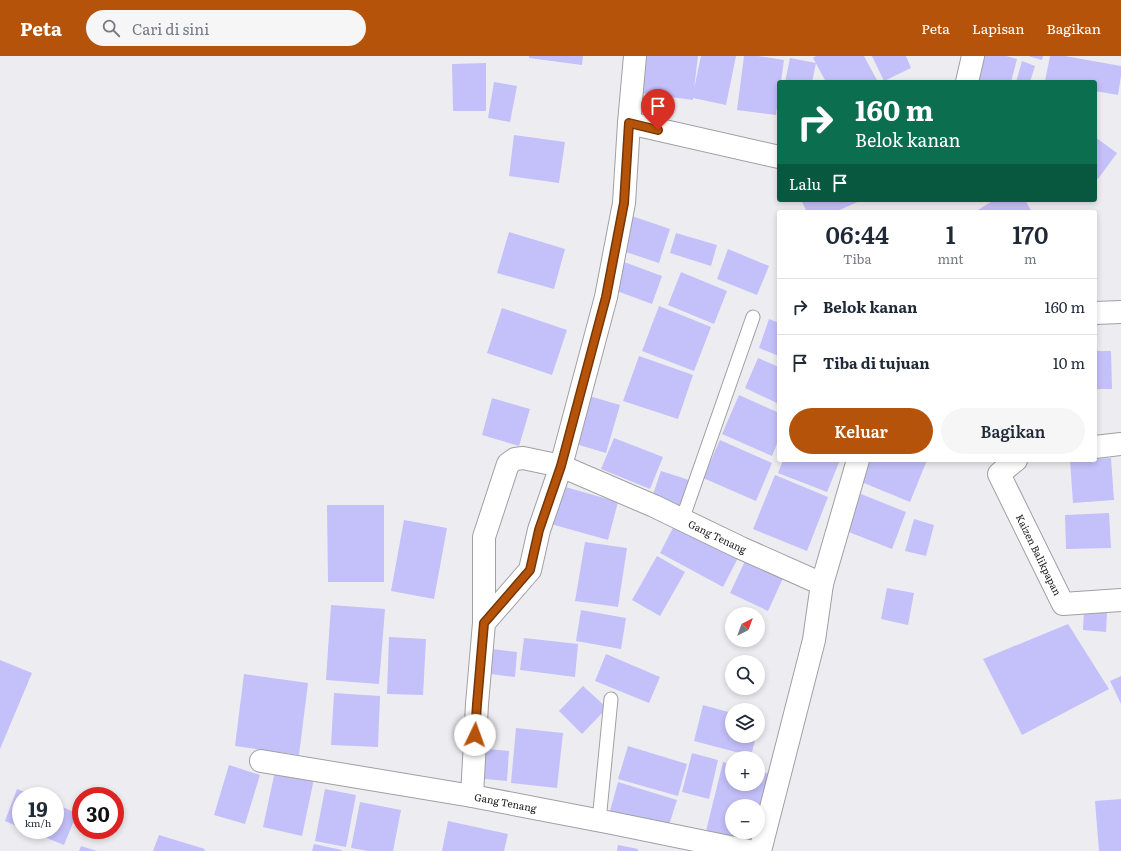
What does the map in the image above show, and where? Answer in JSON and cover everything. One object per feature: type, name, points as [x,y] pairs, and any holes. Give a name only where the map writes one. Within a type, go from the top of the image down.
[{"type":"street","points":[[484,623],[530,570],[539,530],[561,466],[606,297],[624,203],[635,56]]},
{"type":"street","points":[[967,80],[973,56]]},
{"type":"street","points":[[629,123],[777,157]]},
{"type":"street","points":[[1097,313],[1121,312]]},
{"type":"street","points":[[1097,447],[1121,444]]},
{"type":"street","name":"Gang Tenang","points":[[472,796],[477,704],[484,623],[484,537],[508,464],[515,459],[523,458],[561,466],[654,506],[741,548],[822,584]]},
{"type":"street","points":[[760,851],[814,640],[822,584],[857,462]]},
{"type":"street","name":"Kaizen Balikpapan","points":[[1014,462],[999,474],[1063,604],[1121,600]]},
{"type":"street","name":"Gang Tenang","points":[[261,761],[472,796],[749,851]]},
{"type":"lane","points":[[682,520],[753,317]]},
{"type":"lane","points":[[599,821],[611,699]]},
{"type":"building","points":[[529,56],[583,56],[582,65],[529,58]]},
{"type":"building","points":[[639,56],[698,56],[694,89],[701,56],[736,56],[726,105],[693,98],[693,100],[634,92]]},
{"type":"building","points":[[744,56],[758,56],[784,60],[781,80],[777,80],[776,115],[737,110]]},
{"type":"building","points":[[816,56],[864,56],[877,80],[825,80],[813,58]]},
{"type":"building","points":[[872,56],[906,56],[911,68],[884,80]]},
{"type":"building","points":[[979,56],[1006,56],[1017,59],[1012,80],[973,80]]},
{"type":"building","points":[[1028,56],[1043,56],[1042,60]]},
{"type":"building","points":[[1050,56],[1065,56],[1121,66],[1118,95],[1097,91],[1097,80],[1045,80]]},
{"type":"building","points":[[790,58],[816,63],[812,80],[785,80]]},
{"type":"building","points":[[1022,61],[1035,66],[1031,80],[1017,80]]},
{"type":"building","points":[[486,63],[486,111],[453,111],[452,64]]},
{"type":"building","points":[[494,82],[517,86],[510,122],[488,118]]},
{"type":"building","points":[[514,135],[565,142],[559,183],[509,176]]},
{"type":"building","points":[[1097,138],[1117,153],[1097,178]]},
{"type":"building","points":[[802,202],[858,202],[840,210],[806,210]]},
{"type":"building","points":[[991,202],[1026,202],[1031,210],[978,210]]},
{"type":"building","points":[[629,215],[670,229],[659,263],[617,249]]},
{"type":"building","points":[[509,232],[565,249],[554,289],[497,273]]},
{"type":"building","points":[[676,233],[717,245],[711,266],[670,253]]},
{"type":"building","points":[[728,249],[769,266],[757,295],[717,279]]},
{"type":"building","points":[[624,262],[662,276],[652,304],[614,290]]},
{"type":"building","points":[[681,272],[727,291],[714,324],[668,305]]},
{"type":"building","points":[[659,306],[711,327],[694,371],[642,351]]},
{"type":"building","points":[[502,308],[567,330],[552,375],[487,353]]},
{"type":"building","points":[[769,319],[777,322],[777,355],[759,348]]},
{"type":"building","points":[[1097,351],[1111,351],[1112,389],[1097,389]]},
{"type":"building","points":[[639,356],[693,375],[678,419],[623,401]]},
{"type":"building","points":[[758,358],[777,366],[777,403],[745,388]]},
{"type":"building","points":[[582,394],[620,405],[606,453],[569,442]]},
{"type":"building","points":[[739,395],[777,412],[777,444],[772,456],[722,434]]},
{"type":"building","points":[[492,398],[530,409],[519,446],[482,435]]},
{"type":"building","points":[[614,438],[663,457],[650,489],[601,469]]},
{"type":"building","points":[[720,440],[772,463],[756,501],[703,478]]},
{"type":"building","points":[[1111,458],[1114,500],[1073,503],[1070,462],[1097,462],[1097,459]]},
{"type":"building","points":[[782,462],[839,462],[827,492],[778,473]]},
{"type":"building","points":[[867,462],[926,462],[910,502],[859,481]]},
{"type":"building","points":[[661,471],[689,480],[680,509],[651,500]]},
{"type":"building","points":[[775,475],[828,497],[807,551],[753,529]]},
{"type":"building","points":[[562,486],[618,502],[608,540],[551,524]]},
{"type":"building","points":[[856,492],[906,512],[892,549],[841,529]]},
{"type":"building","points":[[327,505],[384,505],[384,582],[328,582]]},
{"type":"building","points":[[1109,513],[1111,548],[1066,549],[1065,515]]},
{"type":"building","points":[[914,519],[934,525],[926,556],[905,551]]},
{"type":"building","points":[[404,520],[447,528],[434,599],[391,591]]},
{"type":"building","points":[[675,524],[738,558],[723,587],[660,553]]},
{"type":"building","points":[[585,542],[627,548],[618,607],[575,601]]},
{"type":"building","points":[[657,556],[685,572],[660,616],[632,600]]},
{"type":"building","points":[[747,557],[784,576],[768,611],[765,610],[765,607],[760,607],[730,593]]},
{"type":"building","points":[[887,588],[914,593],[908,625],[881,619]]},
{"type":"building","points":[[331,605],[385,609],[379,684],[326,680]]},
{"type":"building","points":[[581,610],[626,618],[621,649],[576,641]]},
{"type":"building","points":[[1084,610],[1107,612],[1106,632],[1083,630]]},
{"type":"building","points":[[1068,624],[1109,689],[1022,735],[983,659]]},
{"type":"building","points":[[389,637],[426,639],[423,695],[387,694]]},
{"type":"building","points":[[524,638],[578,644],[575,677],[520,670]]},
{"type":"building","points":[[485,648],[517,652],[515,677],[483,673]]},
{"type":"building","points":[[606,654],[660,677],[649,703],[595,681]]},
{"type":"building","points":[[0,660],[32,673],[0,749]]},
{"type":"building","points":[[244,674],[308,683],[299,755],[235,746]]},
{"type":"building","points":[[1121,676],[1121,704],[1110,681]]},
{"type":"building","points":[[583,686],[607,708],[582,734],[559,711]]},
{"type":"building","points":[[334,693],[380,696],[378,747],[331,745]]},
{"type":"building","points":[[703,705],[725,711],[725,743],[754,743],[752,751],[732,751],[694,741]]},
{"type":"building","points":[[516,728],[563,733],[557,788],[511,783]]},
{"type":"building","points":[[628,746],[687,764],[678,796],[618,779]]},
{"type":"building","points":[[477,748],[509,751],[507,781],[475,778]]},
{"type":"building","points":[[692,753],[718,760],[709,799],[682,792]]},
{"type":"building","points":[[723,762],[725,762],[725,791],[765,791],[765,773],[773,775],[765,807],[765,799],[725,799],[725,836],[706,831]]},
{"type":"building","points":[[229,765],[260,775],[245,824],[214,815]]},
{"type":"building","points":[[275,771],[314,779],[302,836],[263,827]]},
{"type":"building","points":[[618,782],[677,800],[668,828],[610,811]]},
{"type":"building","points":[[325,789],[356,795],[346,847],[315,841]]},
{"type":"building","points":[[1121,799],[1121,851],[1099,851],[1095,801]]},
{"type":"building","points":[[12,802],[12,824],[5,821]]},
{"type":"building","points":[[360,802],[401,810],[393,851],[368,851],[351,848]]},
{"type":"building","points":[[64,808],[72,811],[72,825],[64,845],[49,839],[64,839]]},
{"type":"building","points":[[448,821],[508,834],[504,851],[442,851]]},
{"type":"building","points":[[159,835],[205,849],[204,851],[153,851]]},
{"type":"building","points":[[739,839],[757,839],[756,843]]},
{"type":"building","points":[[314,844],[342,850],[342,851],[312,851]]},
{"type":"building","points":[[618,845],[638,849],[638,851],[617,851]]},
{"type":"building","points":[[81,846],[97,851],[79,851]]},
{"type":"route","points":[[475,735],[484,623],[530,570],[539,530],[561,466],[606,297],[624,203],[629,123],[658,130]]}]
